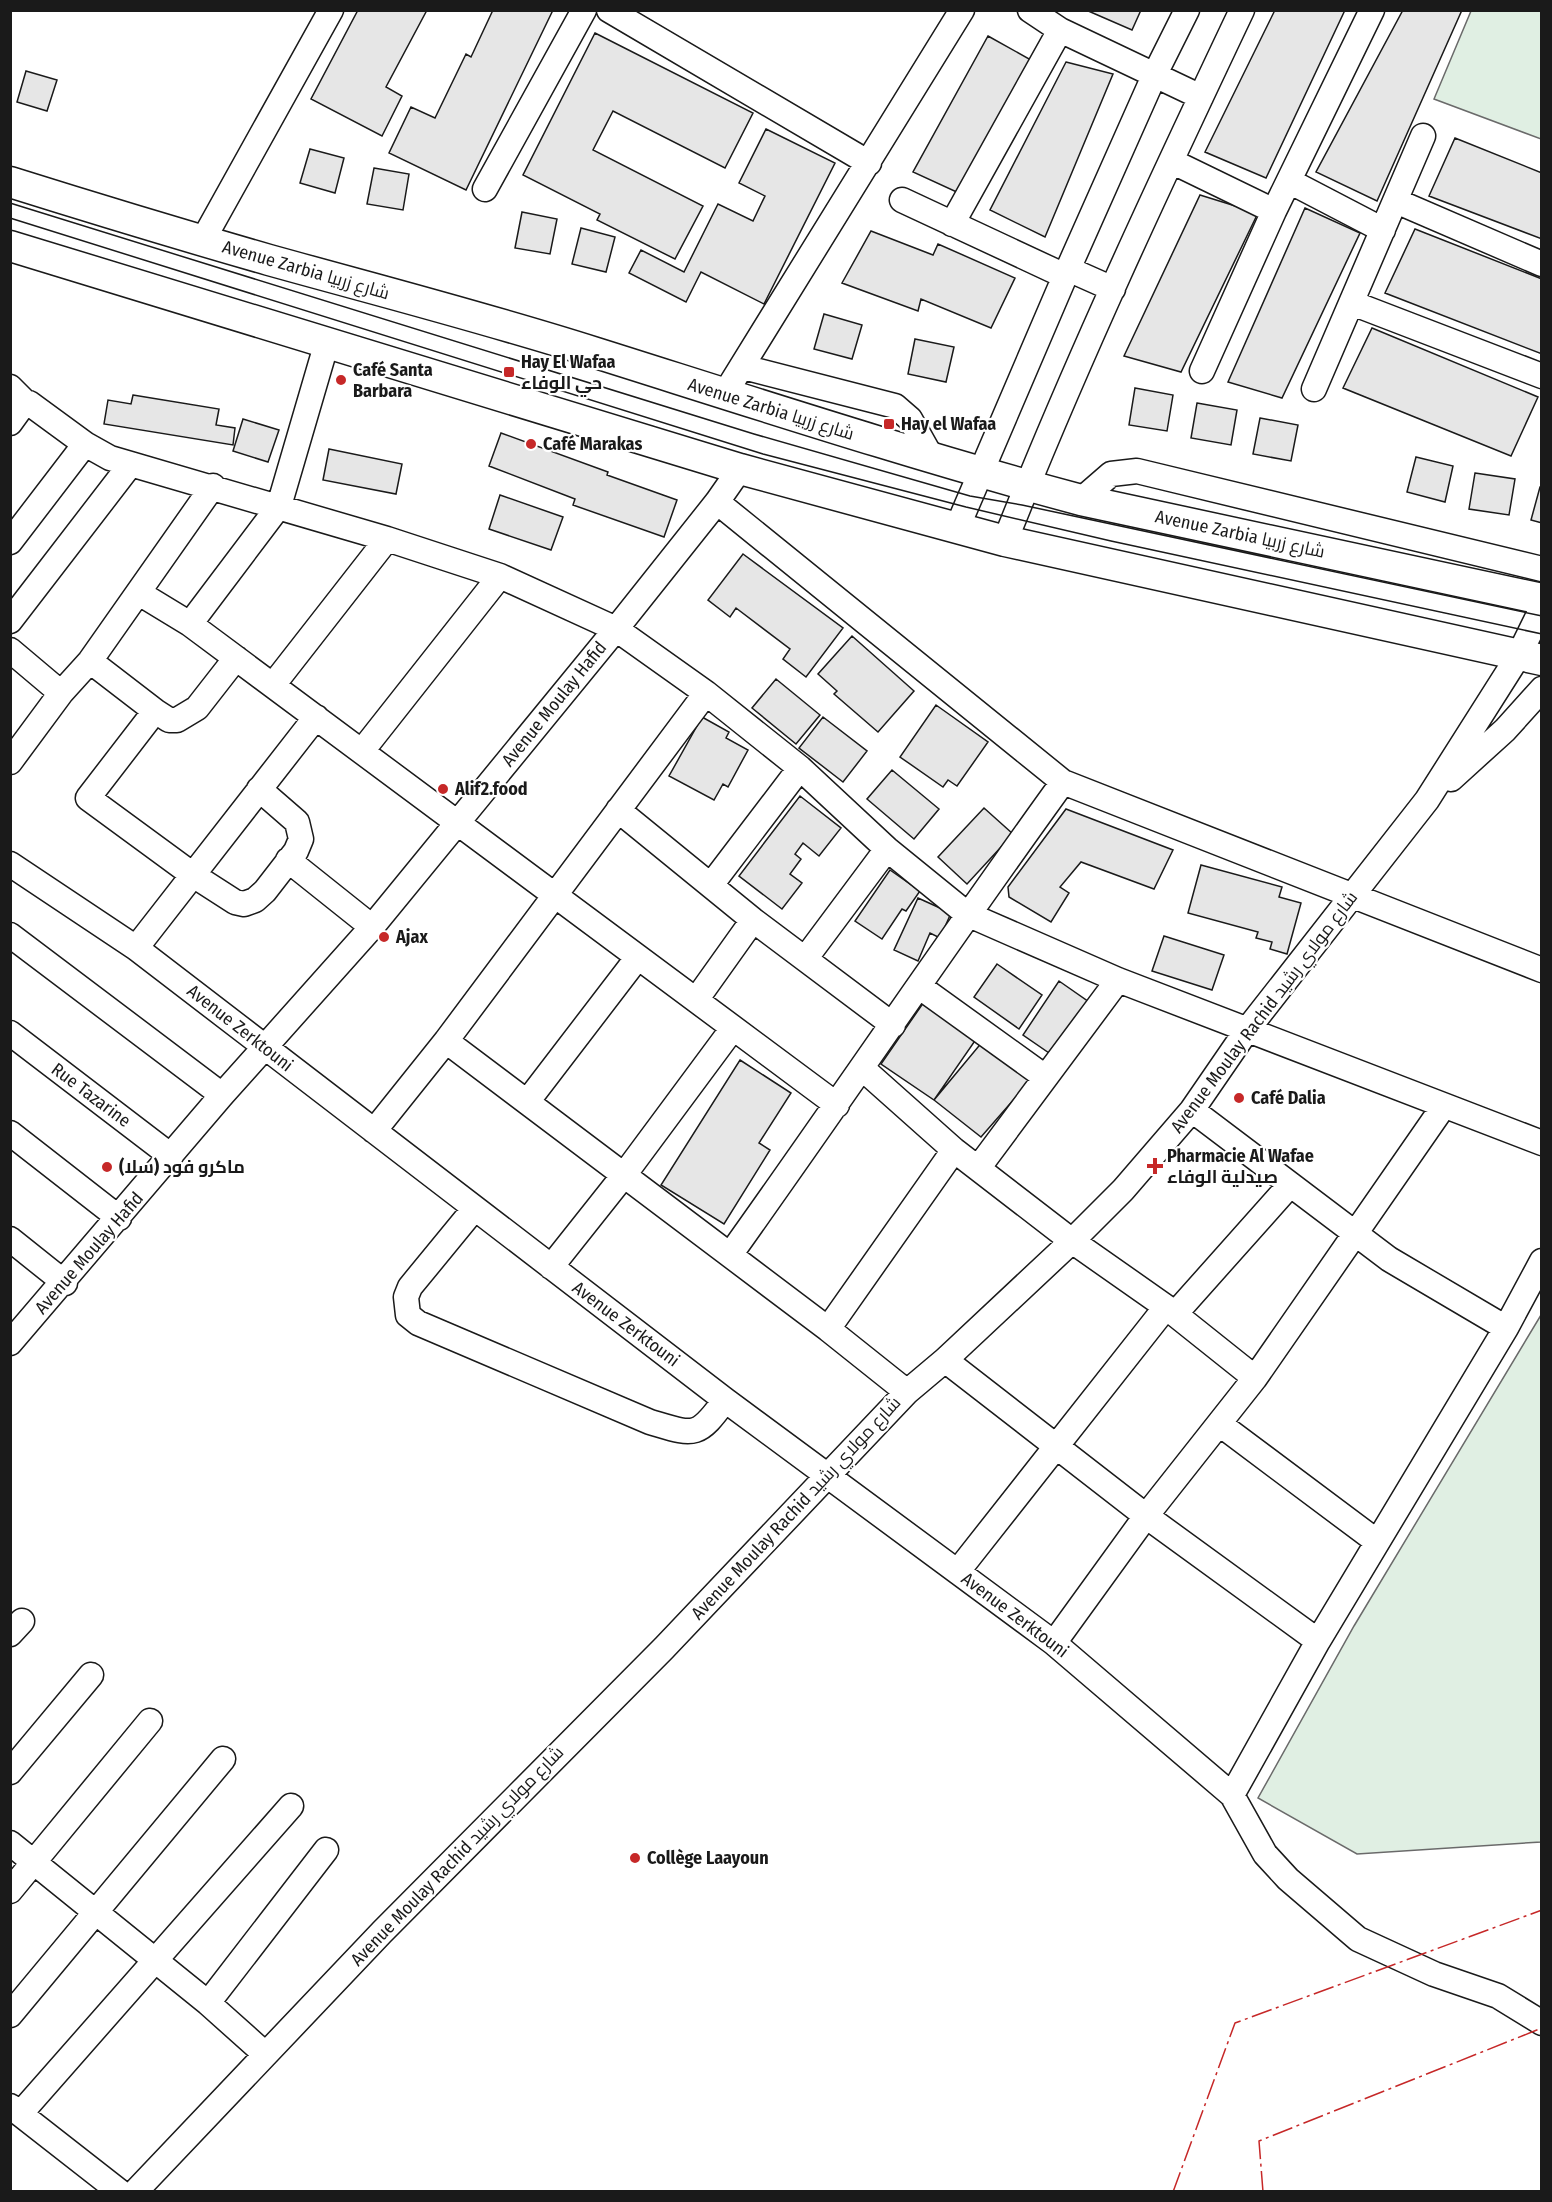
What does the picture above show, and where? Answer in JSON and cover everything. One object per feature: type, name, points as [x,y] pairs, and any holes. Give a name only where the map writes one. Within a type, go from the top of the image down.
[{"type":"main road","name":"Avenue Zarbia شارع زربيا","points":[[10,182],[203,240],[592,351],[724,395],[979,473],[1081,500],[1542,599]]},
{"type":"main road","points":[[10,246],[740,469],[1005,541],[1530,657]]},
{"type":"street","points":[[203,240],[331,10]]},
{"type":"street","points":[[485,189],[584,10]]},
{"type":"street","points":[[609,10],[869,164]]},
{"type":"street","points":[[724,395],[869,164],[962,10]]},
{"type":"street","points":[[1030,10],[1060,30],[1201,97]]},
{"type":"street","points":[[957,528],[979,473],[1154,76],[1187,10]]},
{"type":"street","points":[[1005,541],[1113,289],[1242,10]]},
{"type":"street","points":[[1202,371],[1274,210],[1372,10]]},
{"type":"street","points":[[952,224],[1060,30]]},
{"type":"street","points":[[1314,389],[1423,136]]},
{"type":"street","points":[[1171,161],[1274,210]]},
{"type":"street","points":[[1289,182],[1383,230]]},
{"type":"street","points":[[902,200],[952,224],[1113,289]]},
{"type":"street","points":[[1396,201],[1542,264]]},
{"type":"street","points":[[1352,303],[1542,376]]},
{"type":"street","points":[[190,624],[279,506],[327,342]]},
{"type":"street","points":[[743,367],[895,406],[910,418],[933,460]]},
{"type":"street","points":[[10,423],[18,395],[85,444],[110,458],[387,538],[500,576],[616,629],[706,693],[800,768],[887,849],[967,914],[1118,981],[1542,1143]]},
{"type":"street","points":[[10,542],[85,444]]},
{"type":"street","points":[[10,621],[130,465]]},
{"type":"street","name":"Avenue Moulay Hafid","points":[[14,1334],[64,1283],[222,1095],[372,927],[616,629],[717,502],[740,469]]},
{"type":"street","points":[[1081,500],[1111,474],[1137,471],[1542,569]]},
{"type":"street","points":[[12,756],[61,693],[90,661],[213,486]]},
{"type":"street","points":[[717,502],[1063,782],[1350,897],[1542,970]]},
{"type":"street","points":[[273,685],[387,538]]},
{"type":"street","points":[[362,751],[500,576]]},
{"type":"street","points":[[139,593],[190,624],[837,1105]]},
{"type":"street","name":"Avenue Moulay Rachid شارع مولاي رشيد","points":[[135,2192],[502,1809],[672,1640],[907,1392],[945,1360],[1124,1190],[1192,1110],[1247,1030],[1427,800],[1530,657],[1542,608]]},
{"type":"street","points":[[10,650],[61,693]]},
{"type":"street","points":[[90,661],[170,720],[188,716],[236,658]]},
{"type":"street","name":"Avenue Moulay Rachid شارع مولاي رشيد","points":[[1427,800],[1505,730],[1542,689]]},
{"type":"street","points":[[374,1131],[446,1041],[706,693]]},
{"type":"street","points":[[155,711],[88,798],[193,875],[235,902],[249,904],[265,891],[300,845],[301,834],[297,822],[259,789]]},
{"type":"street","points":[[136,948],[316,717]]},
{"type":"street","points":[[711,885],[800,768]]},
{"type":"street","points":[[730,1255],[920,987],[967,914],[1063,782]]},
{"type":"street","points":[[618,810],[753,920],[893,1025]]},
{"type":"street","points":[[805,958],[887,849]]},
{"type":"street","points":[[288,860],[372,927]]},
{"type":"street","name":"Avenue Zerktouni","points":[[10,864],[136,948],[725,1400],[1054,1643],[1232,1795]]},
{"type":"street","points":[[696,1000],[753,920]]},
{"type":"street","points":[[10,935],[222,1095]]},
{"type":"street","points":[[527,1102],[639,957]]},
{"type":"street","points":[[979,1167],[1118,981]]},
{"type":"street","points":[[920,987],[1045,1077]]},
{"type":"street","points":[[551,1268],[624,1175],[733,1028]]},
{"type":"street","name":"Rue Tazarine","points":[[10,1033],[171,1156]]},
{"type":"street","points":[[446,1041],[828,1329],[907,1392]]},
{"type":"street","points":[[863,1069],[954,1150],[979,1167],[1072,1241],[1171,1310],[1256,1378]]},
{"type":"street","points":[[1054,1643],[1146,1516],[1221,1425],[1256,1378],[1353,1234],[1443,1107]]},
{"type":"street","points":[[1192,1110],[1353,1234],[1442,1292],[1506,1328]]},
{"type":"street","points":[[10,1133],[119,1218]]},
{"type":"street","points":[[828,1329],[954,1150]]},
{"type":"street","points":[[958,1571],[1057,1446],[1171,1310],[1289,1186]]},
{"type":"street","points":[[474,1209],[410,1287],[406,1297],[408,1315],[418,1323],[650,1422],[686,1432],[707,1425],[725,1400]]},
{"type":"street","points":[[10,1239],[64,1283]]},
{"type":"street","points":[[1542,1261],[1506,1328],[1376,1541],[1232,1795],[1265,1854],[1288,1879],[1358,1939],[1434,1974],[1498,1996],[1542,2023]]},
{"type":"street","points":[[945,1360],[1146,1516],[1318,1641]]},
{"type":"street","points":[[1221,1425],[1376,1541]]},
{"type":"street","points":[[10,1772],[91,1675]]},
{"type":"street","points":[[10,1891],[150,1721]]},
{"type":"street","points":[[10,2014],[223,1759]]},
{"type":"street","points":[[120,2192],[15,2110],[154,1962],[291,1806]]},
{"type":"street","points":[[10,1843],[154,1962],[208,2003],[265,2054]]},
{"type":"street","points":[[208,2003],[326,1850]]},
{"type":"green space","points":[[1471,11],[1541,11],[1541,139],[1434,99]]},
{"type":"green space","points":[[1541,1315],[1541,1842],[1357,1854],[1258,1798],[1354,1626]]},
{"type":"building","points":[[358,10],[427,10],[386,87],[402,96],[382,136],[311,99]]},
{"type":"building","points":[[493,10],[553,10],[466,190],[389,153],[411,107],[435,118],[466,54],[471,57]]},
{"type":"building","points":[[1086,10],[1141,10],[1132,30]]},
{"type":"building","points":[[1275,10],[1345,10],[1266,178],[1205,152]]},
{"type":"building","points":[[1403,10],[1462,10],[1377,201],[1316,172]]},
{"type":"building","points":[[595,33],[753,113],[725,168],[613,111],[593,150],[703,206],[675,259],[597,220],[600,214],[523,175]]},
{"type":"building","points":[[988,36],[1031,60],[961,194],[913,172]]},
{"type":"building","points":[[1066,62],[1113,74],[1045,237],[990,210]]},
{"type":"building","points":[[26,71],[57,80],[47,111],[17,102]]},
{"type":"building","points":[[766,129],[835,163],[764,304],[701,272],[686,302],[629,273],[641,250],[684,272],[718,204],[753,221],[765,196],[739,183]]},
{"type":"building","points":[[1455,138],[1542,173],[1542,239],[1429,196]]},
{"type":"building","points":[[310,149],[344,158],[335,193],[300,183]]},
{"type":"building","points":[[374,168],[409,174],[403,210],[367,204]]},
{"type":"building","points":[[1200,195],[1258,213],[1181,372],[1124,356]]},
{"type":"building","points":[[1305,208],[1360,233],[1282,398],[1228,382]]},
{"type":"building","points":[[522,212],[557,219],[550,254],[515,248]]},
{"type":"building","points":[[581,228],[615,237],[606,272],[572,264]]},
{"type":"building","points":[[1415,229],[1542,279],[1542,354],[1385,293]]},
{"type":"building","points":[[871,231],[933,255],[938,244],[1015,278],[991,328],[921,299],[918,311],[842,283]]},
{"type":"building","points":[[824,314],[862,325],[852,359],[814,349]]},
{"type":"building","points":[[1372,328],[1538,397],[1511,456],[1343,388]]},
{"type":"building","points":[[915,339],[954,347],[946,382],[908,374]]},
{"type":"building","points":[[1135,388],[1173,395],[1167,431],[1129,425]]},
{"type":"building","points":[[133,395],[219,409],[216,425],[235,428],[233,445],[104,424],[108,400],[131,404]]},
{"type":"building","points":[[1197,403],[1237,410],[1231,445],[1191,438]]},
{"type":"building","points":[[1260,418],[1298,425],[1291,461],[1253,454]]},
{"type":"building","points":[[243,419],[279,430],[268,462],[233,451]]},
{"type":"building","points":[[501,433],[677,500],[664,537],[573,505],[575,499],[489,466]]},
{"type":"building","points":[[329,449],[402,464],[396,494],[323,480]]},
{"type":"building","points":[[1416,457],[1453,466],[1445,502],[1407,492]]},
{"type":"building","points":[[1475,473],[1515,479],[1509,515],[1469,509]]},
{"type":"building","points":[[1540,487],[1542,487],[1542,523],[1531,520]]},
{"type":"building","points":[[500,495],[563,517],[551,550],[489,529]]},
{"type":"building","points":[[743,554],[843,628],[806,677],[783,659],[790,649],[736,608],[730,617],[708,600]]},
{"type":"building","points":[[852,636],[914,691],[878,732],[834,694],[837,691],[818,674]]},
{"type":"building","points":[[776,679],[820,715],[796,744],[752,708]]},
{"type":"building","points":[[936,705],[988,742],[957,786],[948,780],[943,787],[900,757]]},
{"type":"building","points":[[702,717],[729,732],[726,738],[748,750],[728,787],[723,784],[714,800],[669,776]]},
{"type":"building","points":[[823,717],[867,751],[843,782],[799,748]]},
{"type":"building","points":[[892,770],[939,809],[914,839],[867,799]]},
{"type":"building","points":[[800,796],[841,828],[819,856],[803,843],[795,854],[801,859],[790,874],[802,883],[782,909],[739,876]]},
{"type":"building","points":[[984,808],[1013,834],[967,884],[938,857]]},
{"type":"building","points":[[1066,809],[1173,850],[1154,889],[1081,862],[1060,887],[1069,893],[1051,922],[1009,897],[1008,887]]},
{"type":"building","points":[[1201,865],[1282,887],[1279,897],[1301,903],[1287,954],[1270,949],[1272,942],[1256,938],[1258,932],[1188,913]]},
{"type":"building","points":[[890,870],[920,891],[906,911],[902,909],[882,939],[855,921]]},
{"type":"building","points":[[918,898],[951,913],[940,938],[930,933],[918,961],[894,950]]},
{"type":"building","points":[[1164,936],[1224,955],[1212,990],[1152,971]]},
{"type":"building","points":[[997,964],[1042,995],[1019,1029],[974,997]]},
{"type":"building","points":[[1059,981],[1089,1002],[1052,1055],[1023,1035]]},
{"type":"building","points":[[926,999],[979,1035],[934,1100],[881,1064]]},
{"type":"building","points":[[983,1041],[1030,1081],[981,1137],[934,1100]]},
{"type":"building","points":[[740,1060],[791,1093],[759,1143],[770,1150],[724,1224],[661,1185]]},
{"type":"tram line","points":[[10,203],[754,434],[970,496],[1022,505],[1542,616]]},
{"type":"tram line","points":[[10,218],[763,454],[966,507],[1111,541],[1542,634]]},
{"type":"power","points":[[1173,2192],[1235,2023],[1542,1910]]},
{"type":"power","points":[[1263,2192],[1259,2141],[1542,2028]]},
{"type":"place","name":"Hay El Wafaa حي الوفاء","points":[[509,372]]},
{"type":"place","name":"Café Santa Barbara","points":[[341,380]]},
{"type":"place","name":"Hay el Wafaa","points":[[889,424]]},
{"type":"place","name":"Café Marakas","points":[[531,444]]},
{"type":"place","name":"Alif2.food","points":[[443,789]]},
{"type":"place","name":"Ajax","points":[[384,937]]},
{"type":"place","name":"Café Dalia","points":[[1239,1098]]},
{"type":"place","name":"Pharmacie Al Wafae صيدلية الوفاء","points":[[1155,1166]]},
{"type":"place","name":"ماكرو فود (سلا)","points":[[107,1167]]},
{"type":"place","name":"Collège Laayoun","points":[[635,1858]]}]
